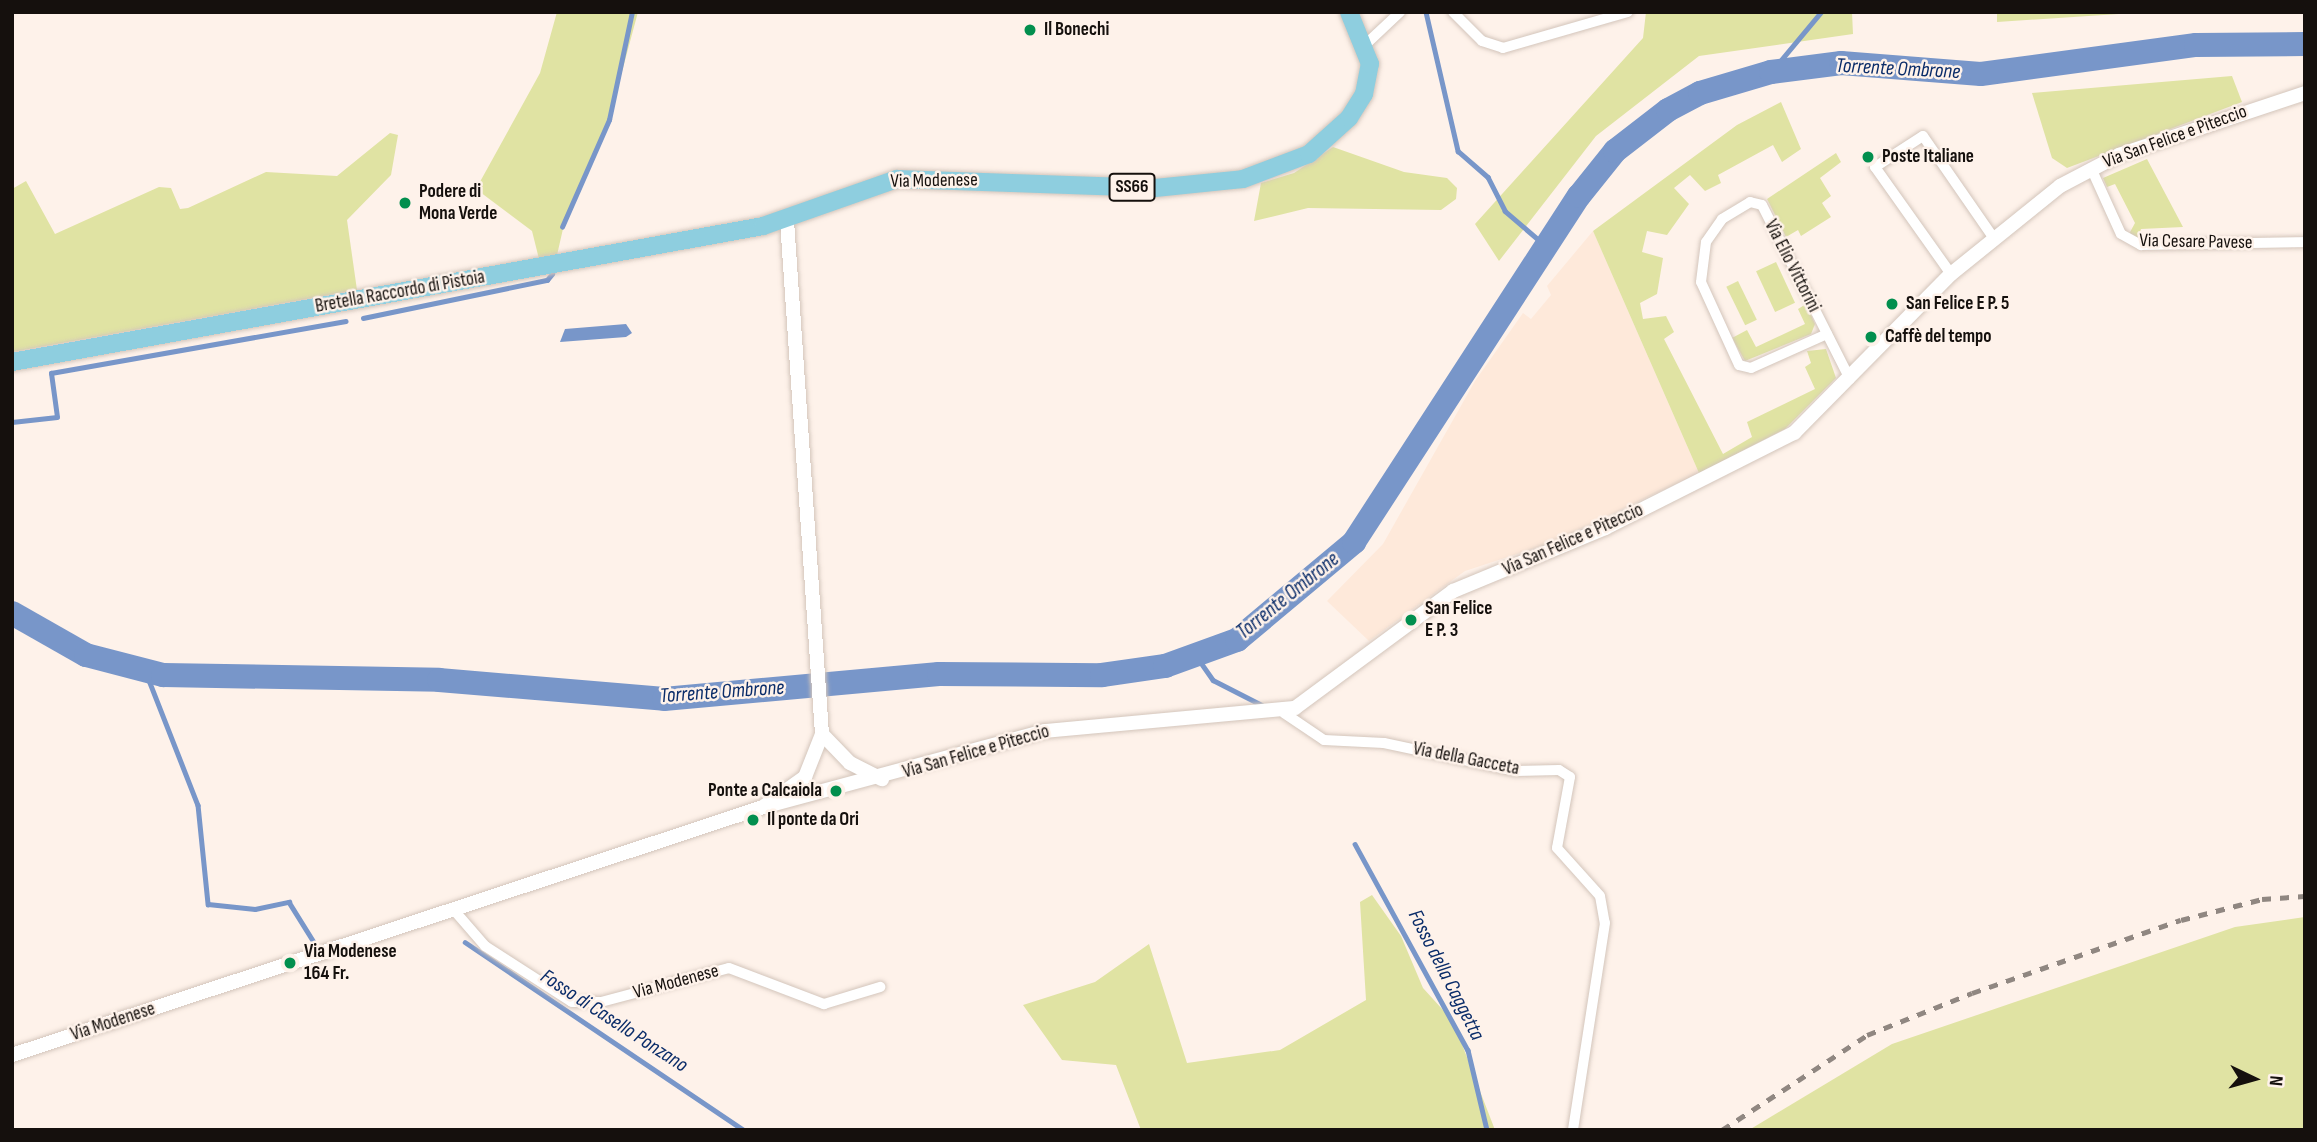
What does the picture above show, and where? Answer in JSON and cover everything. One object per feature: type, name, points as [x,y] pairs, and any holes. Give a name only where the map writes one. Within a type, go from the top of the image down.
[{"type":"main road","points":[[1349,12],[1366,44]]},
{"type":"main road","name":"Via Modenese","points":[[787,220],[853,190],[897,179],[1156,188],[1267,172],[1309,154],[1349,118],[1364,94],[1366,44]]},
{"type":"main road","name":"Bretella Raccordo di Pistoia","points":[[12,362],[787,220]]},
{"type":"street","points":[[1366,44],[1400,12]]},
{"type":"street","points":[[1453,12],[1482,41],[1503,48],[1628,12]]},
{"type":"street","name":"Via San Felice e Piteccio","points":[[763,807],[882,779],[1045,731],[1284,713],[1453,591],[1605,528],[1776,444],[1810,421],[1951,274],[1993,237],[2091,168],[2305,93]]},
{"type":"street","points":[[1951,274],[1875,167],[1923,136],[1993,237]]},
{"type":"street","name":"Via Cesare Pavese","points":[[2091,168],[2121,234],[2141,245],[2305,242]]},
{"type":"street","name":"Via Elio Vittorini","points":[[1827,334],[1751,368],[1739,365],[1701,282],[1706,242],[1722,219],[1750,202],[1762,205],[1850,379]]},
{"type":"street","points":[[763,807],[805,777],[822,734],[787,220]]},
{"type":"street","name":"Via della Gacceta","points":[[1284,713],[1324,740],[1384,743],[1516,771],[1559,769],[1570,777],[1557,848],[1600,896],[1605,923],[1573,1130]]},
{"type":"street","points":[[822,734],[850,763],[882,779]]},
{"type":"street","name":"Via Modenese","points":[[12,1055],[763,807]]},
{"type":"street","name":"Via Modenese","points":[[453,909],[485,946],[572,1002],[601,1002],[729,968],[824,1004],[880,987]]},
{"type":"shaded area","points":[[1593,231],[1699,473],[1550,543],[1465,571],[1369,641],[1327,601],[1383,544],[1475,381],[1523,313],[1531,319],[1551,295],[1547,286]]},
{"type":"green space","points":[[557,12],[638,12],[609,120],[565,220],[555,264],[541,267],[532,231],[476,189],[540,73]]},
{"type":"green space","points":[[1646,12],[1852,12],[1853,34],[1699,56],[1596,136],[1499,261],[1475,224],[1643,38]]},
{"type":"green space","points":[[1997,12],[2149,12],[1997,22]]},
{"type":"green space","points":[[2232,76],[2242,102],[2067,168],[2052,158],[2032,93]]},
{"type":"green space","points":[[1781,102],[1801,149],[1782,162],[1773,145],[1718,175],[1721,183],[1705,191],[1690,175],[1674,188],[1689,204],[1667,235],[1647,231],[1642,252],[1663,258],[1657,294],[1640,303],[1643,319],[1666,316],[1674,332],[1664,339],[1723,454],[1752,437],[1747,422],[1815,389],[1805,367],[1811,363],[1807,351],[1826,349],[1836,378],[1785,429],[1699,473],[1593,231],[1737,125]]},
{"type":"green space","points":[[390,133],[398,135],[391,175],[347,220],[357,290],[12,352],[12,189],[26,181],[55,234],[159,187],[171,188],[180,209],[188,208],[266,172],[337,176]]},
{"type":"green space","points":[[1333,147],[1404,172],[1447,178],[1457,188],[1456,199],[1441,210],[1308,208],[1254,221],[1261,183],[1294,173]]},
{"type":"green space","points":[[1836,153],[1841,162],[1820,178],[1831,196],[1822,203],[1831,217],[1801,236],[1798,230],[1786,237],[1767,199]]},
{"type":"green space","points":[[2147,159],[2183,227],[2141,229],[2138,239],[2129,234],[2135,223],[2115,184],[2107,187],[2103,178]]},
{"type":"green space","points":[[1776,262],[1795,303],[1775,312],[1756,271]]},
{"type":"green space","points":[[1738,281],[1757,320],[1745,325],[1726,287]]},
{"type":"green space","points":[[1806,304],[1815,324],[1811,334],[1745,361],[1732,338],[1747,330],[1756,347],[1805,324],[1798,309]]},
{"type":"green space","points":[[1372,895],[1401,936],[1423,988],[1453,1021],[1495,1130],[1141,1130],[1116,1065],[1062,1060],[1023,1005],[1095,982],[1149,944],[1187,1063],[1280,1050],[1366,1000],[1360,902]]},
{"type":"green space","points":[[2305,917],[2305,1130],[1749,1130],[1892,1044],[2235,927]]},
{"type":"water","points":[[626,324],[632,333],[626,337],[560,342],[565,329]]},
{"type":"waterway","points":[[562,227],[609,120],[632,12]]},
{"type":"waterway","points":[[1426,12],[1458,151],[1488,177],[1505,211],[1546,246]]},
{"type":"waterway","points":[[1771,72],[1821,12]]},
{"type":"waterway","name":"Torrente Ombrone","points":[[12,613],[86,655],[163,675],[439,680],[664,699],[939,674],[1102,675],[1165,666],[1237,640],[1354,542],[1579,196],[1615,151],[1668,110],[1700,93],[1771,72],[1841,63],[1981,74],[2196,45],[2305,44]]},
{"type":"waterway","points":[[363,318],[547,280],[552,274]]},
{"type":"waterway","points":[[12,422],[57,417],[51,373],[345,321]]},
{"type":"waterway","name":"Fosso della Caggetta","points":[[1197,657],[1213,680],[1262,705]]},
{"type":"waterway","name":"Fosso di Casello Ponzano","points":[[145,670],[198,805],[208,904],[255,909],[289,902],[317,947]]},
{"type":"waterway","name":"Fosso della Caggetta","points":[[1355,844],[1468,1050],[1487,1130]]},
{"type":"waterway","name":"Fosso di Casello Ponzano","points":[[465,942],[744,1130]]},
{"type":"railway","points":[[1722,1130],[1867,1035],[1972,993],[2181,920],[2262,899],[2305,896]]},
{"type":"place","name":"Il Bonechi","points":[[1030,30]]},
{"type":"place","name":"Poste Italiane","points":[[1868,157]]},
{"type":"place","name":"Podere di Mona Verde","points":[[405,203]]},
{"type":"place","name":"San Felice E P. 5","points":[[1892,304]]},
{"type":"place","name":"Caffè del tempo","points":[[1871,337]]},
{"type":"place","name":"San Felice E P. 3","points":[[1411,620]]},
{"type":"place","name":"Ponte a Calcaiola","points":[[836,791]]},
{"type":"place","name":"Il ponte da Ori","points":[[753,820]]},
{"type":"place","name":"Via Modenese 164 Fr.","points":[[290,963]]}]
